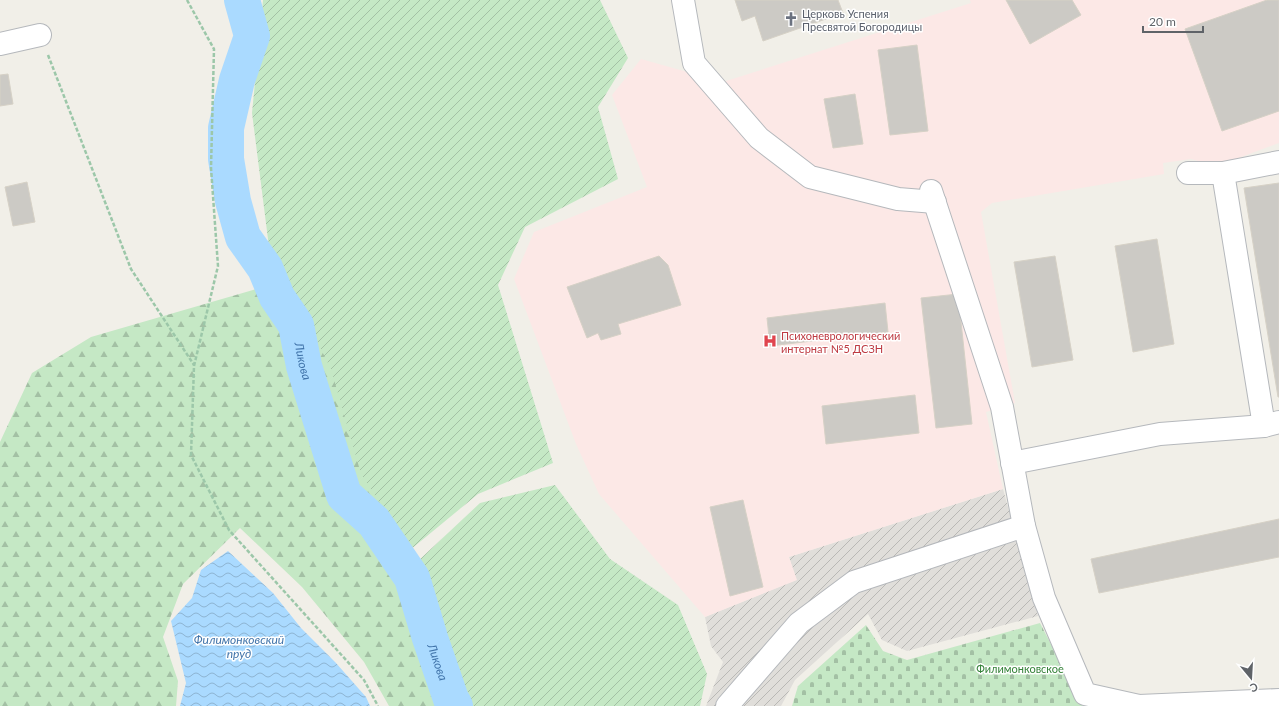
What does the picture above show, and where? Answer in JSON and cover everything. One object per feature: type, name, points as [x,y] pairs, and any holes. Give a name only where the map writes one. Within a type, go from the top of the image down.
[{"type":"street","points":[[683,0],[694,63],[759,138],[810,177],[898,199],[933,196],[1002,407],[1024,526],[1044,598],[1085,694],[1139,706],[1279,700]]},
{"type":"street","points":[[0,44],[40,35]]},
{"type":"street","points":[[1188,173],[1223,174],[1279,162]]},
{"type":"street","points":[[1012,463],[1160,434],[1271,424],[1223,174]]},
{"type":"street","points":[[727,706],[799,623],[854,582],[1024,526]]},
{"type":"path","points":[[187,0],[214,49],[211,168],[218,266],[194,366],[191,454],[229,530],[364,680],[378,706]]},
{"type":"path","points":[[40,35],[131,269],[194,366]]},
{"type":"shaded area","name":"Психоневрологический интернат №5 ДСЗН","points":[[970,0],[1279,0],[1279,143],[1217,166],[1191,159],[1163,163],[1164,174],[992,203],[981,212],[1015,403],[986,412],[1003,489],[789,557],[797,580],[705,617],[599,494],[576,444],[514,279],[534,232],[647,187],[612,95],[641,59],[723,82],[971,3]]},
{"type":"shaded area","points":[[1003,489],[1038,616],[907,651],[882,640],[868,614],[795,680],[781,706],[706,706],[723,662],[711,646],[705,617],[796,580],[789,557]]},
{"type":"green space","points":[[263,0],[600,0],[628,58],[598,107],[618,179],[525,227],[498,285],[553,463],[478,494],[410,550],[361,474],[331,369],[269,247],[252,113]]},
{"type":"green space","points":[[314,267],[377,474],[403,596],[482,671],[505,706],[389,706],[364,662],[302,587],[240,528],[183,584],[163,637],[178,681],[176,706],[0,706],[0,442],[32,373],[91,337],[253,290]]},
{"type":"green space","points":[[555,485],[610,559],[678,605],[707,674],[700,706],[467,706],[416,563],[480,503]]},
{"type":"green space","name":"Филимонковское","points":[[1040,623],[1083,706],[792,706],[798,686],[866,625],[883,651],[907,660]]},
{"type":"water","name":"Филимонковский пруд","points":[[228,551],[273,593],[301,628],[336,663],[366,697],[370,706],[180,706],[186,683],[171,621],[192,598],[201,570]]},
{"type":"building","name":"Церковь Успения Пресвятой Богородицы","points":[[735,0],[838,0],[843,13],[763,41],[755,16],[742,21]]},
{"type":"building","points":[[1006,0],[1072,0],[1081,15],[1030,44]]},
{"type":"building","points":[[1267,0],[1279,0],[1279,111],[1222,131],[1185,29]]},
{"type":"building","points":[[917,45],[928,131],[890,135],[878,50]]},
{"type":"building","points":[[8,74],[13,104],[0,106],[0,75]]},
{"type":"building","points":[[855,94],[863,144],[833,148],[824,99]]},
{"type":"building","points":[[27,182],[35,222],[13,226],[5,187]]},
{"type":"building","points":[[1279,183],[1279,397],[1278,397],[1244,188]]},
{"type":"building","points":[[1157,239],[1174,344],[1133,352],[1115,246]]},
{"type":"building","points":[[659,256],[668,265],[681,305],[618,324],[621,334],[601,340],[598,333],[587,338],[567,287]]},
{"type":"building","points":[[1055,256],[1073,360],[1032,367],[1014,262]]},
{"type":"building","points":[[958,294],[972,424],[936,428],[921,298]]},
{"type":"building","points":[[885,303],[888,332],[770,346],[767,318]]},
{"type":"building","points":[[915,395],[919,433],[826,444],[822,406]]},
{"type":"building","points":[[743,500],[763,587],[730,596],[710,507]]},
{"type":"building","points":[[1279,519],[1279,557],[1099,593],[1091,559]]},
{"type":"waterway","name":"Ликова","points":[[242,0],[252,36],[237,80],[226,128],[226,159],[233,201],[243,237],[265,268],[277,297],[296,325],[304,366],[344,495],[374,522],[412,578],[430,638],[451,699],[455,706]]},
{"type":"place","name":"Церковь Успения Пресвятой Богородицы","points":[[791,19]]},
{"type":"place","name":"Психоневрологический интернат №5 ДСЗН","points":[[770,341]]}]
